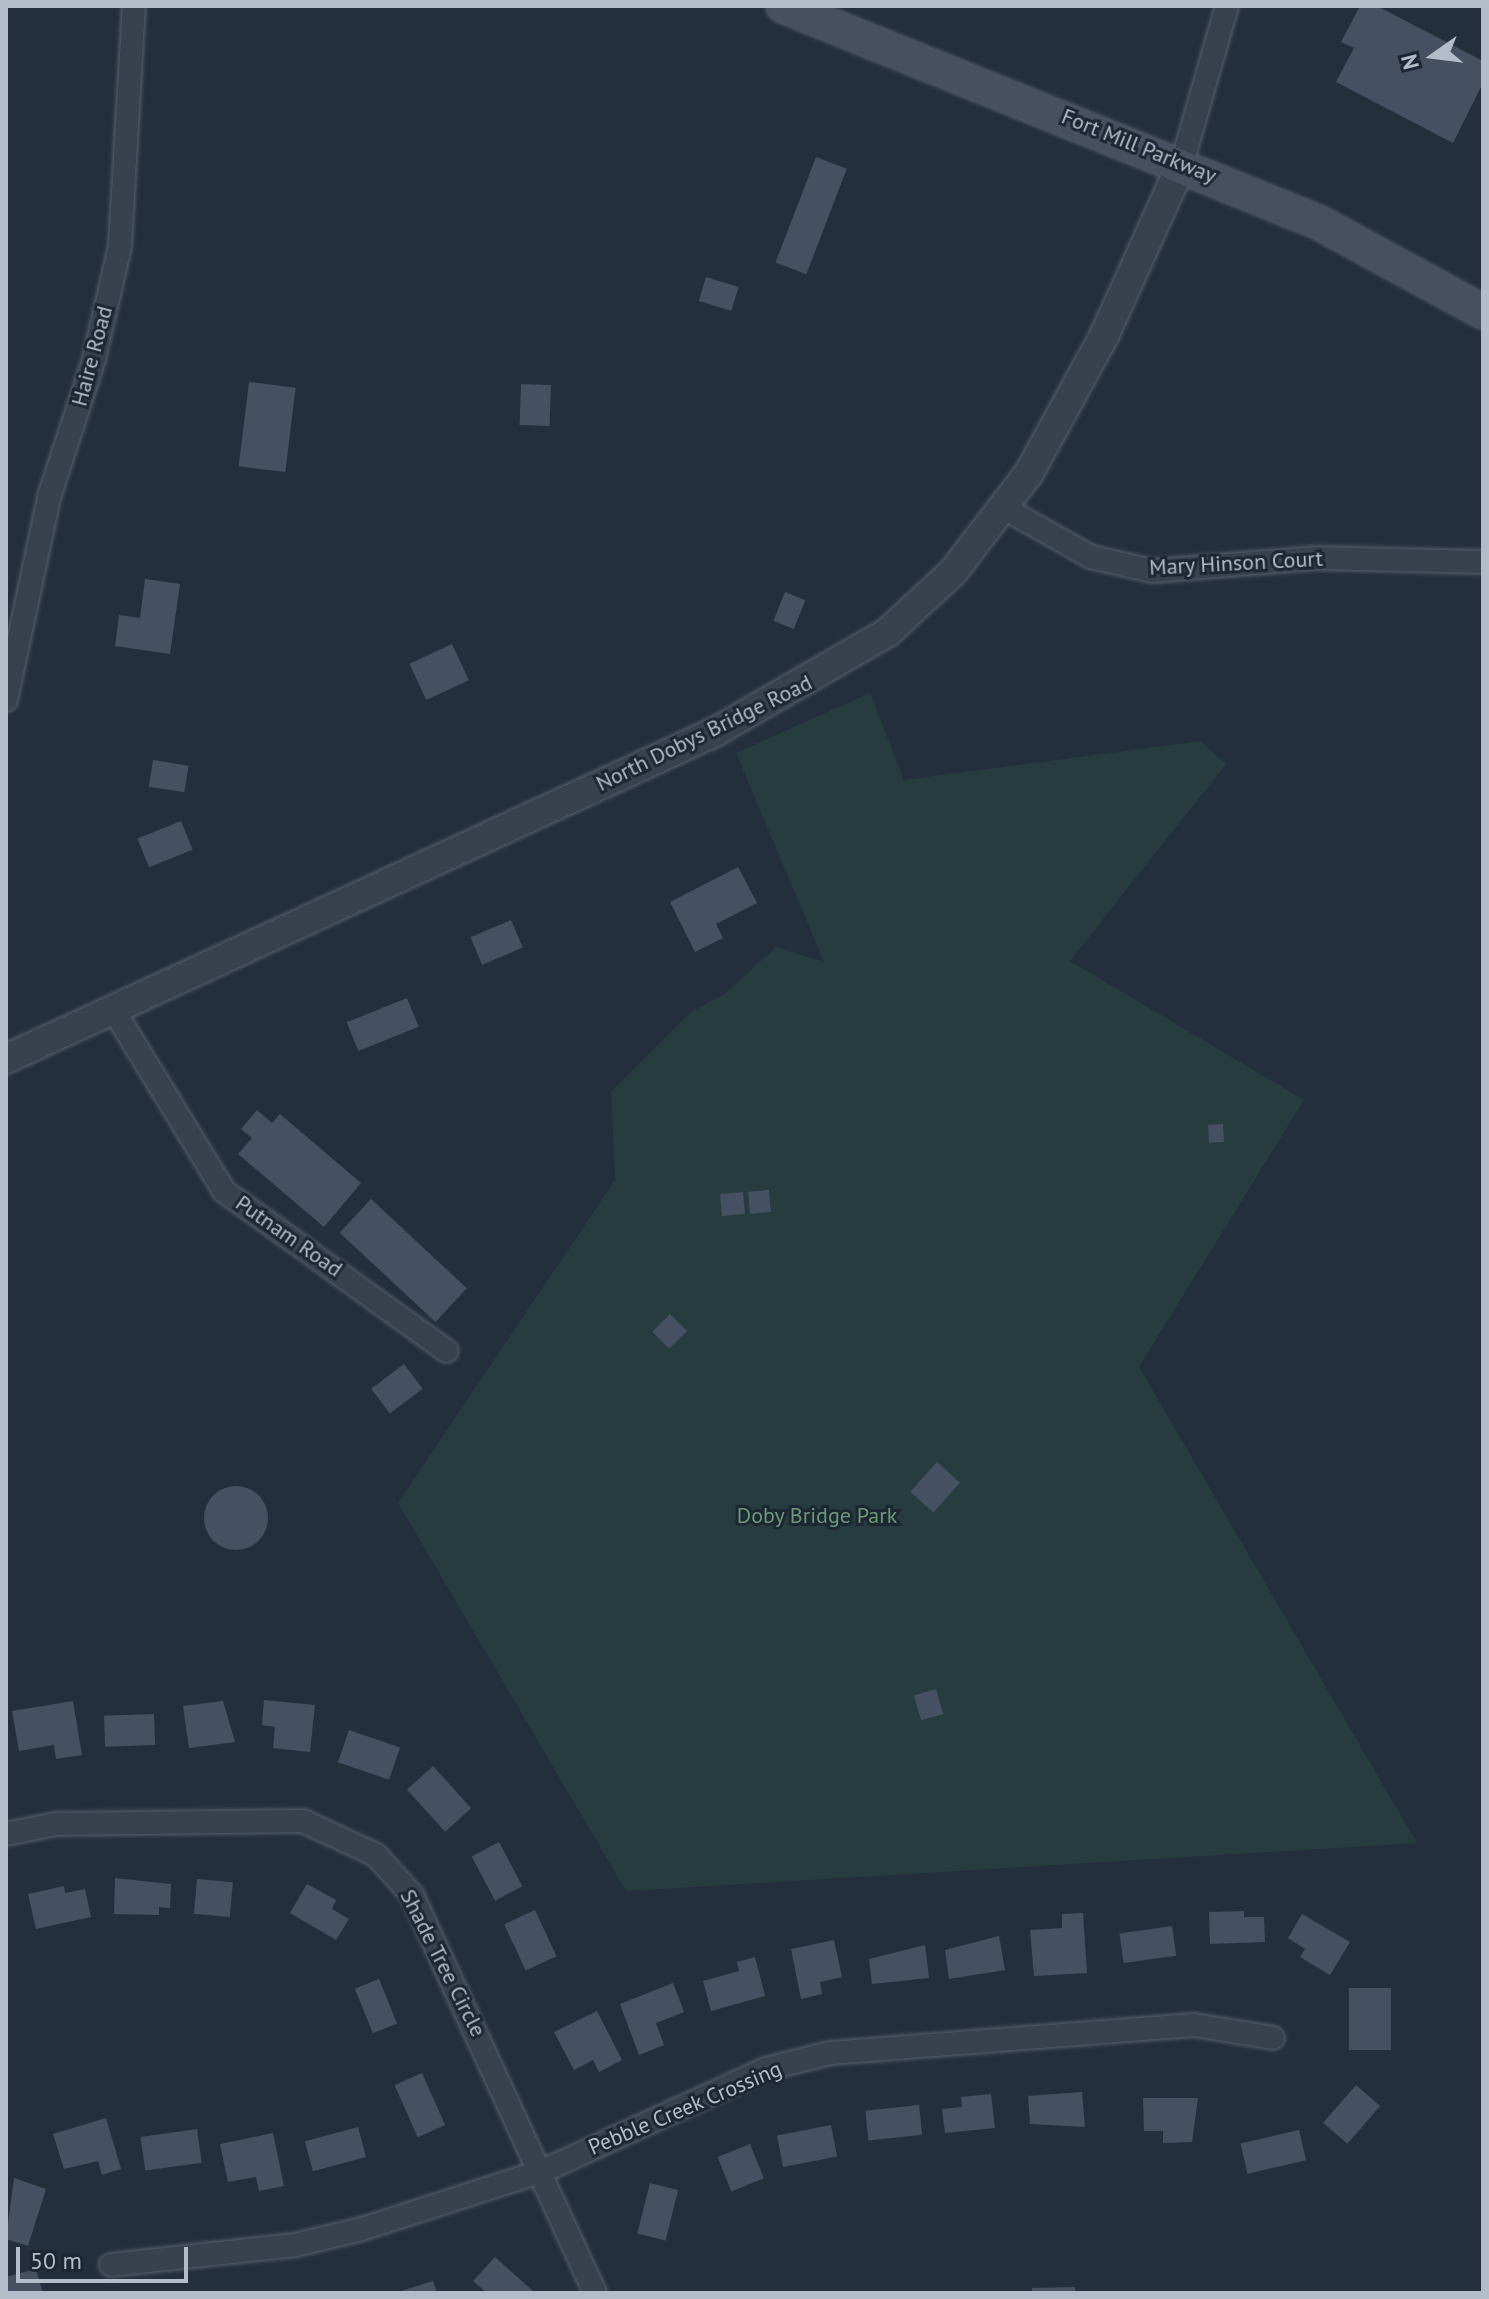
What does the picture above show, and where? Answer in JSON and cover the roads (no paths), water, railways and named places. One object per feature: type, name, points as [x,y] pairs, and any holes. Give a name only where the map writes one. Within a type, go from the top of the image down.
[{"type":"main road","name":"Fort Mill Parkway","points":[[783,6],[1182,163],[1318,222],[1483,312]]},
{"type":"street","name":"Haire Road","points":[[6,700],[49,497],[94,359],[120,246],[134,6]]},
{"type":"street","points":[[1182,163],[1227,6]]},
{"type":"street","name":"North Dobys Bridge Road","points":[[6,1059],[807,684],[920,605],[1004,508],[1098,348],[1182,163]]},
{"type":"street","name":"Mary Hinson Court","points":[[1004,508],[1091,557],[1152,571],[1317,558],[1483,562]]},
{"type":"street","name":"Putnam Road","points":[[113,1009],[224,1191],[447,1351]]},
{"type":"street","name":"Shade Tree Circle","points":[[6,1834],[56,1824],[231,1819],[303,1821],[348,1836],[412,1895],[543,2171],[595,2293]]},
{"type":"street","name":"Pebble Creek Crossing","points":[[111,2265],[295,2245],[543,2171],[766,2069],[830,2053],[1194,2025],[1273,2038]]},
{"type":"park label","name":"Doby Bridge Park","points":[[817,1516]]}]
